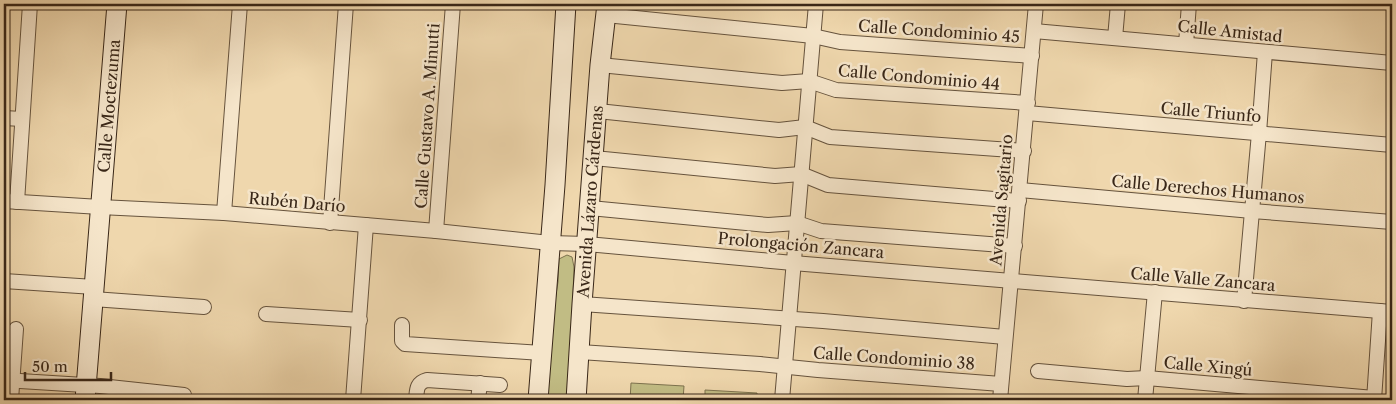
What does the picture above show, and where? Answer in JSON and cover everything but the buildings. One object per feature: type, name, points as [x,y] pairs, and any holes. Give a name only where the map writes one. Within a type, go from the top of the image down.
[{"type":"street","points":[[10,201],[22,120],[30,4]]},
{"type":"street","name":"Calle Moctezuma","points":[[85,393],[117,4]]},
{"type":"street","points":[[224,213],[240,4]]},
{"type":"street","points":[[330,222],[346,4]]},
{"type":"street","name":"Calle Gustavo A. Minutti","points":[[436,231],[453,4]]},
{"type":"street","points":[[538,400],[566,4]]},
{"type":"street","points":[[782,400],[816,4]]},
{"type":"street","name":"Avenida Sagitario","points":[[1000,400],[1036,4]]},
{"type":"street","points":[[1115,38],[1118,4]]},
{"type":"street","points":[[1186,44],[1189,4]]},
{"type":"street","name":"Calle Condominio 45","points":[[606,10],[813,36],[840,42],[1032,56]]},
{"type":"street","name":"Avenida Lázaro Cárdenas","points":[[576,400],[600,65],[606,10]]},
{"type":"street","name":"Calle Amistad","points":[[1034,31],[1392,63]]},
{"type":"street","points":[[1244,301],[1265,52]]},
{"type":"street","points":[[600,65],[782,83],[809,81]]},
{"type":"street","name":"Calle Condominio 44","points":[[809,81],[836,90],[1027,108]]},
{"type":"street","name":"Calle Triunfo","points":[[1027,108],[1392,145]]},
{"type":"street","points":[[598,111],[779,130],[806,127],[830,137],[1024,151]]},
{"type":"street","points":[[4,118],[22,120]]},
{"type":"street","points":[[594,158],[775,176],[802,174]]},
{"type":"street","name":"Calle Derechos Humanos","points":[[802,174],[828,185],[1020,195],[1392,222]]},
{"type":"street","name":"Rubén Darío","points":[[10,201],[224,213],[436,231],[550,243],[587,244]]},
{"type":"street","points":[[590,208],[768,225],[797,223],[821,231],[1015,246]]},
{"type":"street","points":[[354,400],[366,226]]},
{"type":"street","name":"Prolongación Zancara","points":[[587,244],[793,263],[1011,280]]},
{"type":"street","name":"Calle Valle Zancara","points":[[1011,280],[1244,301],[1386,311]]},
{"type":"street","points":[[4,282],[204,307]]},
{"type":"street","points":[[1145,400],[1155,292]]},
{"type":"street","points":[[582,304],[822,320],[1005,337]]},
{"type":"street","points":[[1374,399],[1386,311]]},
{"type":"street","points":[[266,314],[360,320]]},
{"type":"street","points":[[402,325],[402,341],[406,344],[542,353]]},
{"type":"street","points":[[11,400],[8,380],[16,330]]},
{"type":"street","name":"Calle Condominio 38","points":[[580,352],[760,364],[1001,384]]},
{"type":"street","name":"Calle Xingú","points":[[1038,371],[1127,379],[1147,378],[1374,399]]},
{"type":"street","points":[[8,380],[85,393],[184,395]]},
{"type":"street","points":[[416,400],[418,386],[427,380],[500,384]]},
{"type":"street","points":[[478,400],[480,383]]},
{"type":"shaded area","points":[[567,255],[572,257],[574,267],[573,295],[575,322],[570,400],[545,400],[559,259]]},
{"type":"shaded area","points":[[631,383],[684,386],[683,400],[630,400]]},
{"type":"shaded area","points":[[705,390],[757,393],[757,400],[705,400]]}]
